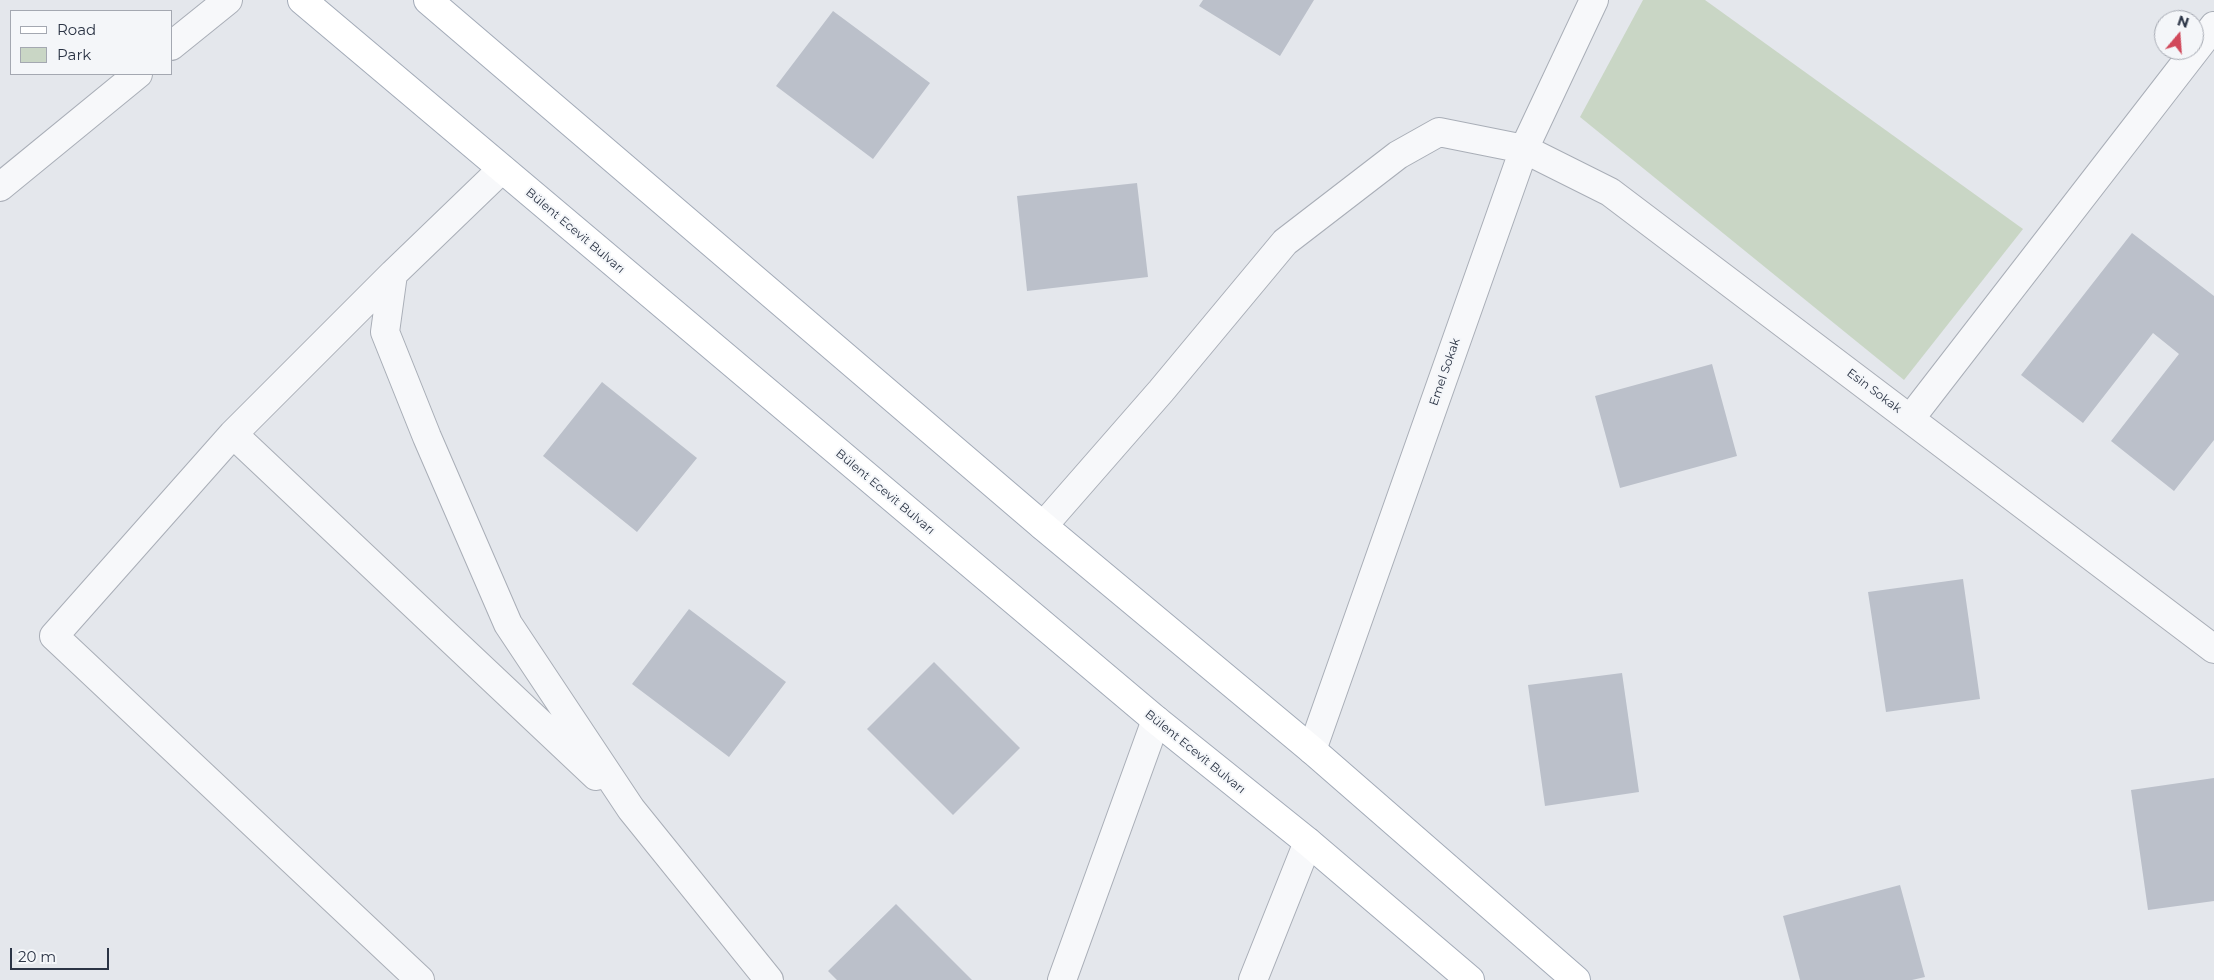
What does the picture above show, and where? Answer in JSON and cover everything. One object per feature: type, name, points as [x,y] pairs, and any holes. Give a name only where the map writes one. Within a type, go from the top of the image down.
[{"type":"main road","name":"Bülent Ecevit Bulvarı","points":[[302,0],[1156,720],[1308,842],[1470,980]]},
{"type":"main road","points":[[428,0],[1043,526],[1312,750],[1576,980]]},
{"type":"street","points":[[172,45],[228,0]]},
{"type":"street","name":"Emel Sokak","points":[[1312,750],[1524,149],[1594,0]]},
{"type":"street","points":[[1910,419],[2214,26]]},
{"type":"street","points":[[0,187],[137,75]]},
{"type":"street","name":"Esin Sokak","points":[[1043,526],[1161,391],[1285,242],[1398,155],[1439,132],[1524,149],[1610,192],[2214,648]]},
{"type":"street","points":[[420,980],[54,636],[233,434],[392,274],[502,169]]},
{"type":"street","points":[[392,274],[385,332],[431,446],[508,624],[631,809],[769,980]]},
{"type":"street","points":[[233,434],[631,809]]},
{"type":"street","points":[[1062,980],[1156,720]]},
{"type":"street","points":[[1253,980],[1308,842]]},
{"type":"green space","points":[[1643,0],[1705,0],[2023,229],[1904,380],[1580,117]]},
{"type":"building","points":[[1203,0],[1314,0],[1280,56],[1199,6]]},
{"type":"building","points":[[833,11],[930,83],[873,159],[776,86]]},
{"type":"building","points":[[1137,183],[1148,277],[1027,291],[1017,196]]},
{"type":"building","points":[[2132,233],[2214,296],[2214,440],[2174,491],[2111,441],[2179,354],[2153,333],[2083,423],[2021,375]]},
{"type":"building","points":[[1712,364],[1737,456],[1620,488],[1595,396]]},
{"type":"building","points":[[602,382],[697,458],[637,532],[543,456]]},
{"type":"building","points":[[1963,579],[1980,699],[1886,712],[1868,592]]},
{"type":"building","points":[[689,609],[786,682],[729,757],[632,684]]},
{"type":"building","points":[[934,662],[1020,748],[953,815],[867,729]]},
{"type":"building","points":[[1622,673],[1639,792],[1545,806],[1528,685]]},
{"type":"building","points":[[2214,778],[2214,901],[2148,910],[2131,790]]},
{"type":"building","points":[[1900,885],[1925,977],[1912,980],[1800,980],[1783,916]]},
{"type":"building","points":[[896,904],[972,980],[837,980],[828,971]]}]
